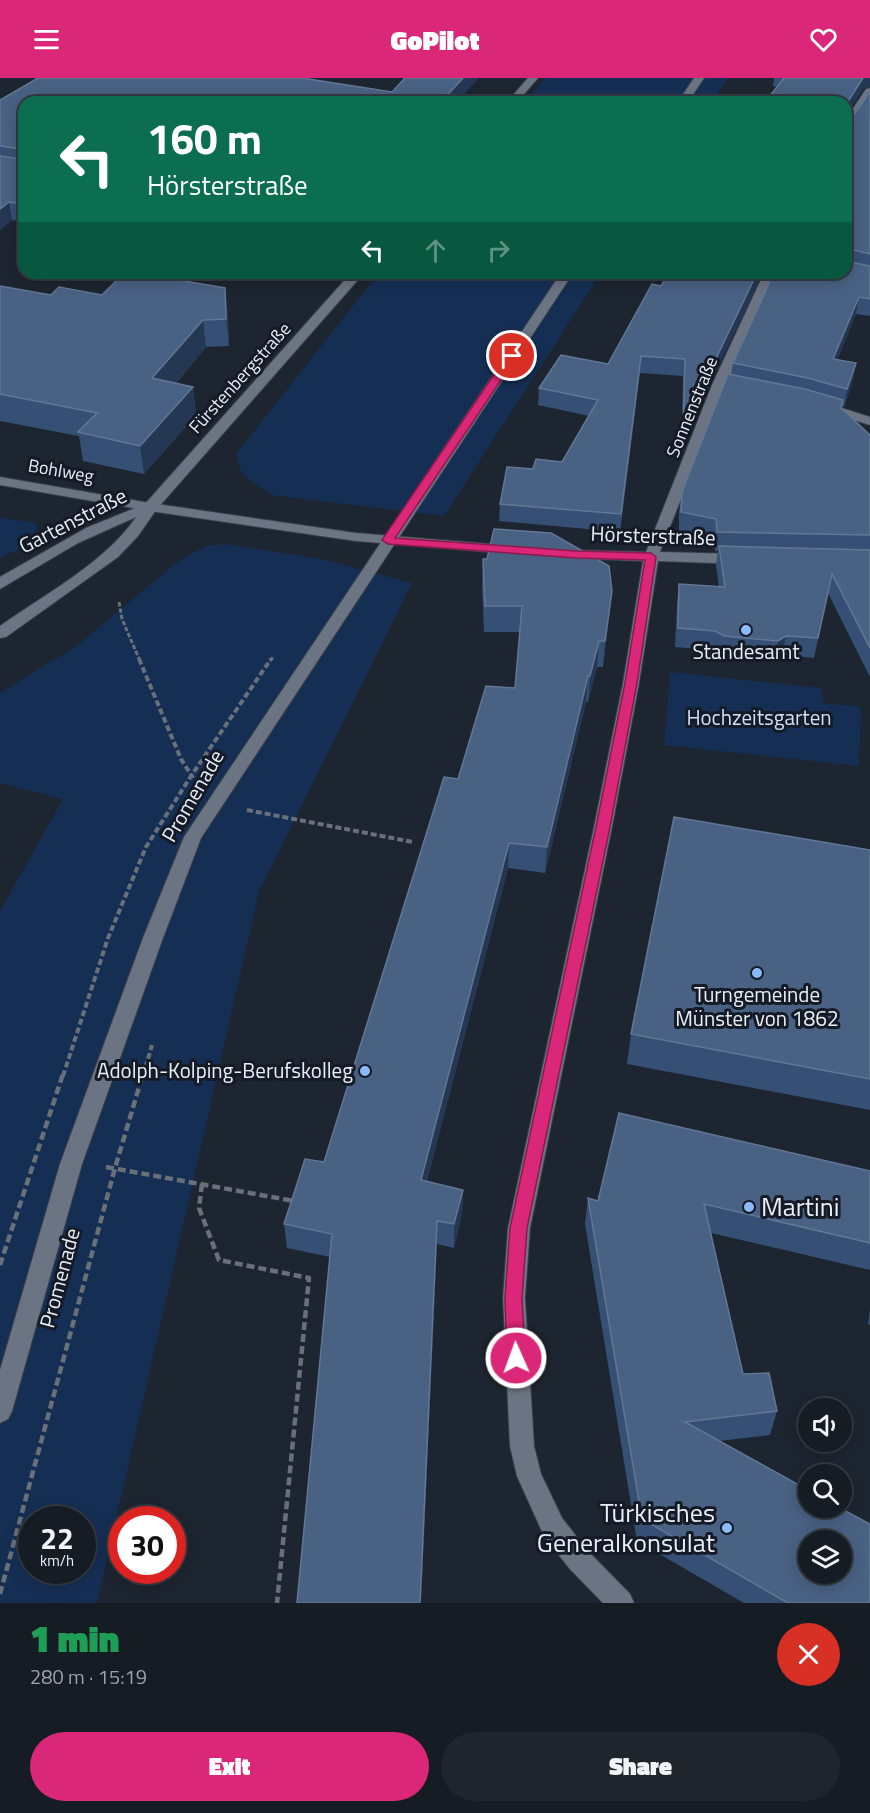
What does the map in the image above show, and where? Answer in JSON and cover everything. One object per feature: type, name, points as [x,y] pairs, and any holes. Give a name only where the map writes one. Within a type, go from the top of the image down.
[{"type":"street","points":[[517,96],[533,78]]},
{"type":"street","points":[[687,96],[699,78]]},
{"type":"street","points":[[852,118],[870,91]]},
{"type":"street","name":"Fürstenbergstraße","points":[[150,507],[353,279]]},
{"type":"street","name":"Promenade","points":[[0,1411],[71,1164],[193,837],[563,279]]},
{"type":"street","name":"Sonnenstraße","points":[[621,1603],[585,1566],[553,1527],[529,1476],[522,1446],[514,1298],[519,1228],[631,683],[651,557],[768,279]]},
{"type":"street","points":[[804,401],[870,421]]},
{"type":"street","name":"Bohlweg","points":[[0,481],[150,507]]},
{"type":"street","points":[[150,507],[388,540],[530,551]]},
{"type":"street","name":"Gartenstraße","points":[[0,584],[65,544],[122,516],[150,507]]},
{"type":"street","name":"Gartenstraße","points":[[0,633],[112,554],[133,533],[150,507]]},
{"type":"street","name":"Hörsterstraße","points":[[553,553],[755,559]]},
{"type":"path","points":[[243,819],[255,800]]},
{"type":"path","name":"Promenade","points":[[0,1593],[115,1168],[155,1035]]},
{"type":"path","points":[[33,1161],[115,1168],[294,1202]]},
{"type":"path","points":[[202,1184],[200,1208],[219,1260],[309,1278],[277,1603]]},
{"type":"green space","points":[[545,78],[728,78],[716,96],[530,96]]},
{"type":"green space","points":[[374,279],[597,279],[444,516],[271,495],[242,474],[236,454]]},
{"type":"green space","points":[[0,518],[37,523],[36,534],[15,551],[0,558]]},
{"type":"green space","points":[[224,544],[322,559],[412,583],[259,892],[119,1506],[108,1506],[108,1555],[97,1603],[0,1603],[0,911],[63,799],[0,783],[0,693],[78,645],[176,563],[205,546]]},
{"type":"green space","name":"Hochzeitsgarten","points":[[670,672],[822,688],[823,703],[861,707],[859,766],[664,745]]},
{"type":"building","points":[[38,78],[302,78],[392,92],[405,78],[463,78],[446,96],[18,96],[18,149],[0,146],[0,100]]},
{"type":"building","points":[[784,78],[863,78],[851,96],[770,96]]},
{"type":"building","points":[[870,92],[870,254],[852,250],[852,116]]},
{"type":"building","points":[[0,156],[18,159],[18,203],[9,202],[0,209]]},
{"type":"building","points":[[852,262],[870,266],[870,299],[859,297],[833,359],[856,363],[847,389],[808,378],[733,363],[771,279],[852,279]]},
{"type":"building","points":[[118,279],[172,279],[225,288],[226,319],[203,320],[152,378],[193,387],[140,446],[78,432],[97,413],[0,394],[0,286],[51,295],[59,287],[102,295]]},
{"type":"building","points":[[665,279],[754,279],[712,367],[683,439],[685,359],[641,356],[621,514],[500,504],[507,467],[533,469],[536,459],[562,462],[598,400],[539,388],[561,355],[608,364],[652,284],[661,286]]},
{"type":"building","points":[[728,374],[805,389],[843,400],[841,408],[870,435],[870,535],[717,532],[716,519],[681,512],[682,492]]},
{"type":"building","points":[[494,529],[551,533],[609,566],[612,591],[605,641],[599,641],[590,676],[588,676],[547,847],[509,843],[421,1180],[463,1190],[454,1224],[437,1221],[420,1603],[297,1603],[332,1234],[284,1224],[305,1159],[324,1162],[444,777],[458,779],[486,686],[515,688],[522,606],[485,606],[483,559],[487,559]]},
{"type":"building","points":[[719,546],[870,550],[870,648],[832,574],[818,638],[786,636],[778,641],[724,636],[715,631],[678,628],[679,584],[725,587]]},
{"type":"building","name":"Turngemeinde Münster von 1862","points":[[674,817],[870,850],[870,1079],[631,1034]]},
{"type":"building","points":[[619,1113],[870,1171],[870,1243],[704,1204],[743,1374],[769,1373],[777,1411],[685,1422],[798,1484],[798,1518],[852,1518],[852,1514],[870,1524],[870,1603],[788,1603],[642,1519],[588,1198],[598,1201]]},
{"type":"place","name":"Standesamt","points":[[746,630]]},
{"type":"place","name":"Turngemeinde Münster von 1862","points":[[757,973]]},
{"type":"place","name":"Adolph-Kolping-Berufskolleg","points":[[365,1071]]},
{"type":"place","name":"Martini","points":[[749,1207]]},
{"type":"place","name":"Türkisches Generalkonsulat","points":[[727,1528]]},
{"type":"route","points":[[512,356],[388,540],[576,554],[651,557],[631,683],[610,781],[603,827],[549,1076],[519,1228],[514,1298],[516,1358]]}]
